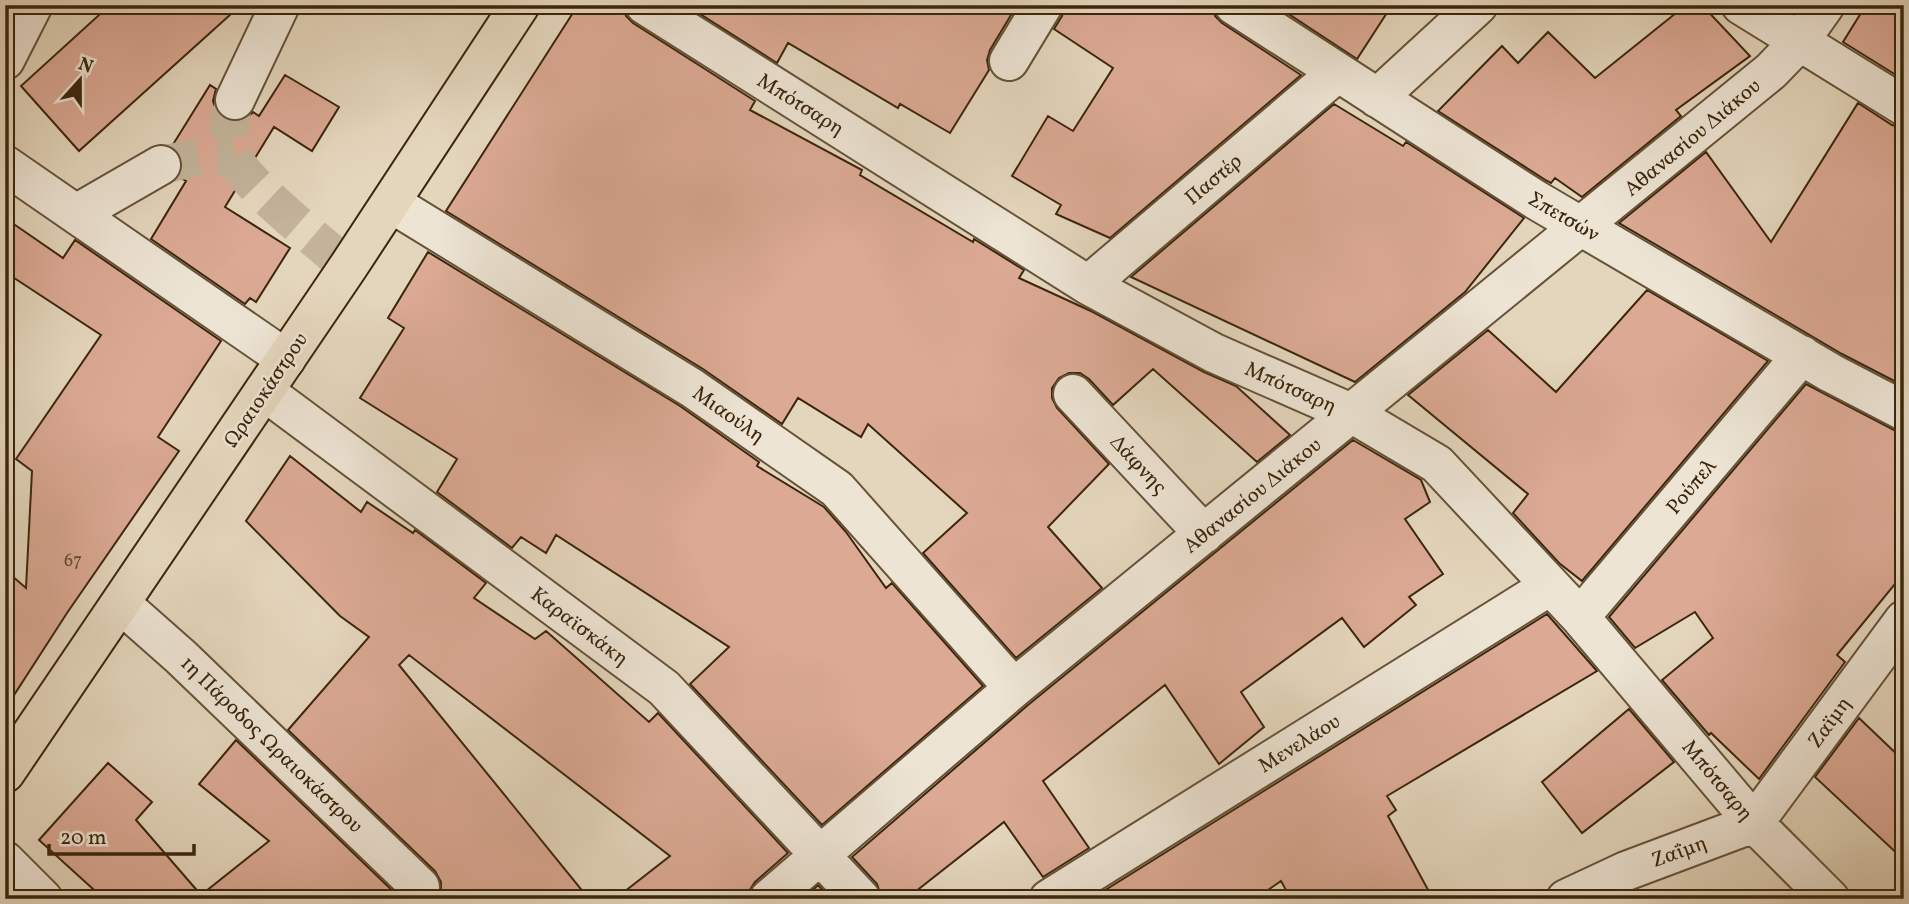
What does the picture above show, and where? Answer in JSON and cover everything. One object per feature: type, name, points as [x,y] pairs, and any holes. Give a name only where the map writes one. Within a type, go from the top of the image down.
[{"type":"main road","name":"Ωραιοκάστρου","points":[[5,773],[391,203],[511,9]]},
{"type":"street","points":[[5,60],[33,5]]},
{"type":"street","points":[[235,100],[280,5]]},
{"type":"street","name":"Μπότσαρη","points":[[645,5],[1088,285],[1214,353],[1352,413],[1437,464],[1580,617],[1754,823],[1830,899]]},
{"type":"street","points":[[1009,61],[1043,5]]},
{"type":"street","name":"Σπετσών","points":[[1234,5],[1501,179],[1831,373],[1904,411]]},
{"type":"street","points":[[1377,98],[1478,5]]},
{"type":"street","points":[[1741,5],[1904,106]]},
{"type":"street","name":"Αθανασίου Διάκου","points":[[769,899],[1014,688],[1583,227],[1771,71],[1799,42],[1825,5]]},
{"type":"street","name":"Παστέρ","points":[[1088,285],[1337,73]]},
{"type":"street","points":[[5,165],[286,359]]},
{"type":"street","points":[[76,214],[160,165]]},
{"type":"street","name":"Μιαούλη","points":[[391,203],[692,388],[837,489],[1014,688]]},
{"type":"street","name":"Ρούπελ","points":[[1580,617],[1802,355]]},
{"type":"street","name":"Καραϊσκάκη","points":[[264,391],[664,688],[862,899]]},
{"type":"street","name":"Δάφνης","points":[[1073,394],[1204,534]]},
{"type":"street","name":"Μενελάου","points":[[1049,899],[1550,586]]},
{"type":"street","name":"1η Πάροδος Ωραιοκάστρου","points":[[121,604],[181,657],[420,887]]},
{"type":"street","name":"Ζαϊμη","points":[[1754,823],[1904,620]]},
{"type":"street","name":"Ζαΐμη","points":[[1566,899],[1626,871],[1754,823]]},
{"type":"street","points":[[5,861],[43,899]]},
{"type":"building","points":[[110,5],[241,5],[79,151],[21,86]]},
{"type":"building","points":[[578,5],[623,5],[626,16],[633,23],[755,101],[750,110],[862,170],[860,175],[1024,270],[1019,278],[1093,312],[1204,372],[1236,386],[1290,435],[1257,462],[1153,369],[1113,405],[1080,373],[1069,373],[1059,378],[1052,388],[1052,398],[1057,408],[1109,464],[1048,527],[1102,588],[1016,658],[923,553],[967,513],[868,424],[861,437],[798,398],[782,424],[703,369],[446,211]]},
{"type":"building","points":[[686,5],[1017,5],[990,50],[987,60],[989,70],[950,133],[900,104],[898,108],[788,43],[777,63]]},
{"type":"building","points":[[1065,5],[1212,5],[1215,16],[1222,23],[1301,75],[1110,238],[1056,214],[1061,205],[1012,176],[1048,116],[1073,131],[1113,68],[1054,29]]},
{"type":"building","points":[[1275,5],[1392,5],[1357,59]]},
{"type":"building","points":[[1686,5],[1702,5],[1750,56],[1676,110],[1681,116],[1582,197],[1555,178],[1551,183],[1547,181],[1438,111],[1502,46],[1518,63],[1548,32],[1595,78]]},
{"type":"building","points":[[1866,5],[1904,5],[1904,80],[1843,42]]},
{"type":"building","points":[[285,75],[339,107],[312,151],[274,127],[225,207],[290,248],[256,302],[250,298],[245,304],[151,239],[186,181],[179,177],[183,164],[180,154],[172,146],[210,85],[216,89],[213,101],[217,113],[226,120],[237,122],[253,112],[259,116]]},
{"type":"building","points":[[1858,103],[1892,125],[1904,128],[1904,386],[1842,354],[1619,223],[1706,152],[1771,242]]},
{"type":"building","points":[[1334,104],[1403,146],[1406,142],[1524,218],[1465,292],[1355,382],[1131,277]]},
{"type":"building","points":[[5,218],[63,258],[75,240],[221,341],[158,437],[179,451],[67,613],[5,709],[5,570],[26,588],[32,471],[16,459],[101,335],[5,272]]},
{"type":"building","points":[[428,252],[680,406],[759,462],[757,466],[824,507],[846,532],[886,588],[892,583],[983,686],[822,825],[690,684],[729,647],[556,535],[546,553],[521,537],[512,548],[437,492],[457,459],[360,398],[404,328],[388,318]]},
{"type":"building","points":[[1647,290],[1768,361],[1582,581],[1559,563],[1513,513],[1528,494],[1408,395],[1488,330],[1556,392]]},
{"type":"building","points":[[1806,384],[1904,433],[1904,573],[1837,655],[1845,662],[1759,779],[1711,733],[1709,735],[1662,680],[1713,638],[1695,612],[1635,648],[1609,617]]},
{"type":"building","points":[[1353,440],[1421,480],[1430,502],[1405,519],[1443,574],[1409,597],[1416,605],[1364,647],[1342,618],[1241,692],[1264,727],[1219,764],[1165,685],[1043,781],[1089,848],[1043,877],[1004,822],[906,899],[882,899],[877,884],[852,857],[1028,705]]},
{"type":"building","points":[[290,456],[361,512],[367,502],[413,533],[415,530],[486,583],[474,598],[535,639],[546,631],[649,722],[658,713],[788,853],[755,882],[749,891],[748,899],[615,899],[670,856],[409,655],[399,665],[589,899],[438,899],[441,882],[435,871],[288,730],[369,637],[340,616],[246,521]]},
{"type":"building","points":[[1547,614],[1597,671],[1387,796],[1396,810],[1388,816],[1433,899],[1291,899],[1281,881],[1255,899],[1091,899]]},
{"type":"building","points":[[1629,709],[1674,762],[1582,833],[1542,782]]},
{"type":"building","points":[[1859,718],[1904,761],[1904,860],[1815,777]]},
{"type":"building","points":[[236,740],[401,899],[104,899],[39,840],[108,763],[152,802],[136,820],[201,895],[269,841],[199,784]]},
{"type":"building","points":[[818,885],[831,899],[803,899]]},
{"type":"tunnel","points":[[235,100],[229,141],[239,166],[267,196],[348,267]]},
{"type":"tunnel","points":[[161,165],[199,157],[234,157]]}]
